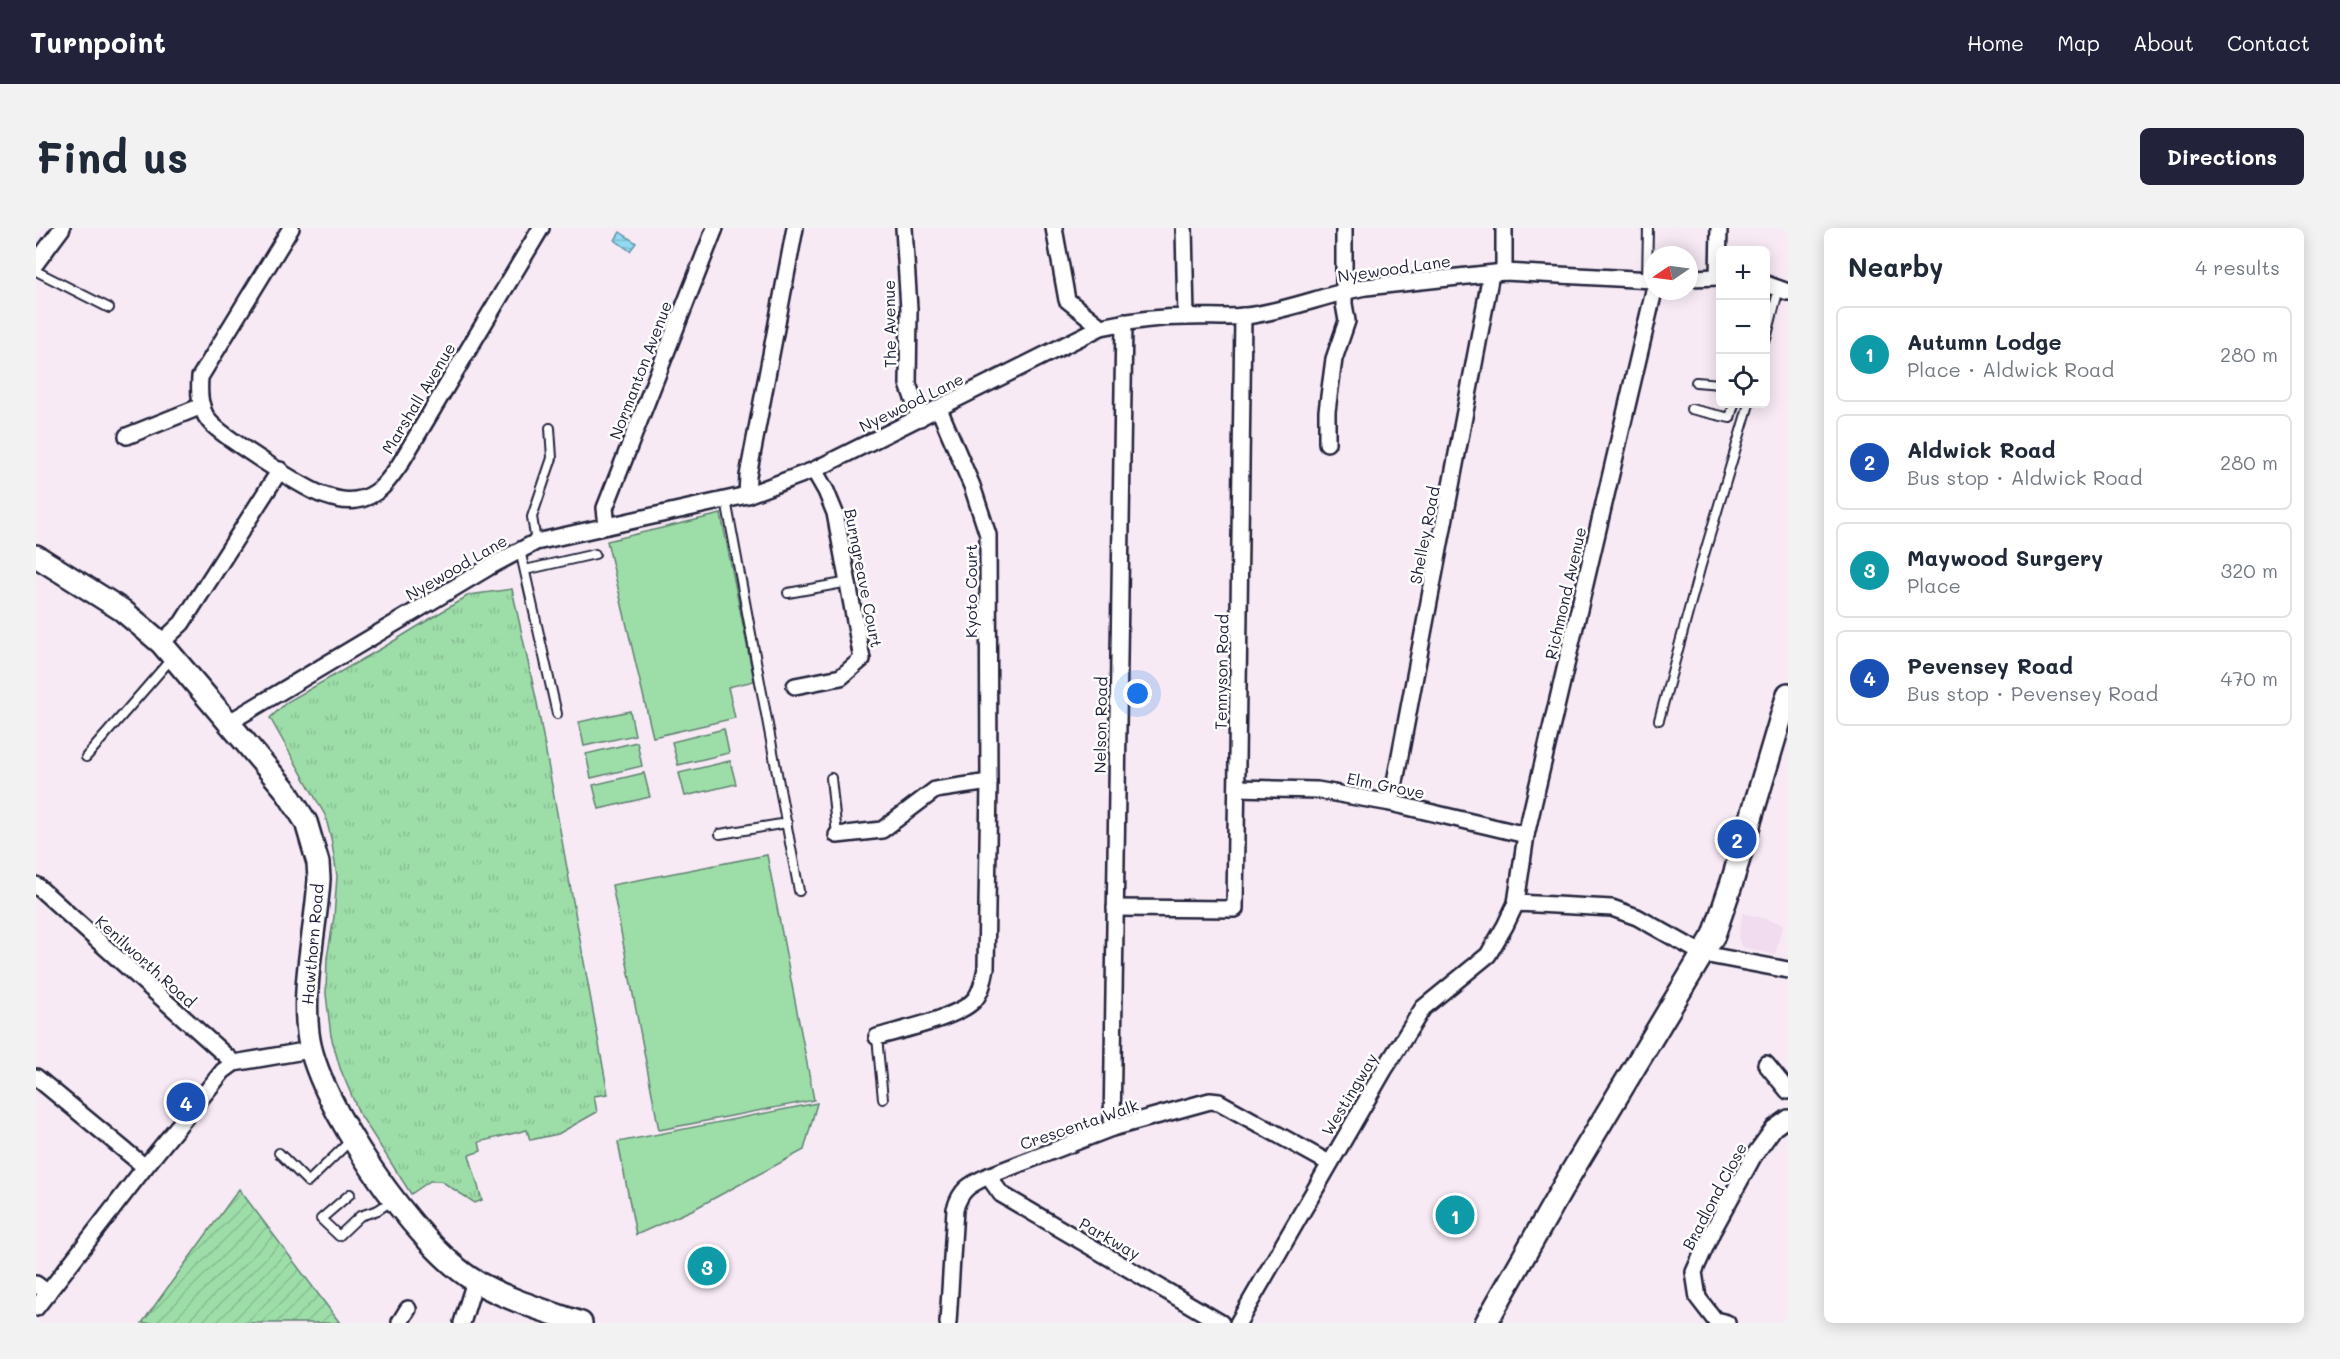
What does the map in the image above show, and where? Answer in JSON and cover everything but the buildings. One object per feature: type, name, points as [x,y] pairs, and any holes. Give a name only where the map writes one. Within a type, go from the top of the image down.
[{"type":"street","points":[[36,264],[62,228]]},
{"type":"street","points":[[127,436],[202,406],[200,377],[291,228]]},
{"type":"street","name":"Marshall Avenue","points":[[202,406],[209,420],[223,434],[318,493],[344,501],[365,498],[383,488],[400,464],[541,228]]},
{"type":"street","name":"Normanton Avenue","points":[[607,526],[605,508],[715,228]]},
{"type":"street","points":[[747,495],[748,476],[795,228]]},
{"type":"street","name":"The Avenue","points":[[904,228],[909,309],[908,384],[920,418]]},
{"type":"street","points":[[1054,228],[1067,300],[1101,327]]},
{"type":"street","points":[[1184,228],[1186,317]]},
{"type":"street","points":[[1327,443],[1327,411],[1334,359],[1347,321],[1344,228]]},
{"type":"street","name":"Shelley Road","points":[[1391,803],[1497,273],[1504,228]]},
{"type":"street","points":[[1719,228],[1719,246]]},
{"type":"street","name":"Nyewood Lane","points":[[228,723],[536,542],[747,495],[814,470],[1101,327],[1124,322],[1186,317],[1243,316],[1275,312],[1345,291],[1497,273],[1644,284]]},
{"type":"street","points":[[1698,278],[1716,277]]},
{"type":"street","name":"Richmond Avenue","points":[[1516,903],[1526,836],[1647,300]]},
{"type":"street","name":"Tennyson Road","points":[[1115,908],[1234,909],[1243,316]]},
{"type":"street","name":"Nelson Road","points":[[1113,1128],[1124,322]]},
{"type":"street","name":"Kyoto Court","points":[[877,1037],[958,1011],[974,1000],[982,985],[986,968],[989,782],[988,535],[972,486],[939,409]]},
{"type":"street","points":[[167,650],[280,470]]},
{"type":"street","name":"Burngreave Court","points":[[795,686],[842,676],[862,659],[835,513],[814,470]]},
{"type":"street","name":"Hawthorn Road","points":[[36,556],[122,610],[167,650],[284,788],[306,822],[318,863],[319,879],[307,990],[310,1050],[320,1076],[352,1139],[394,1199],[435,1247],[475,1281],[524,1303],[581,1323]]},
{"type":"street","points":[[1486,1323],[1571,1173],[1703,954],[1721,920],[1788,694]]},
{"type":"street","points":[[837,836],[882,830],[935,790],[989,782]]},
{"type":"street","name":"Elm Grove","points":[[1237,788],[1317,790],[1391,803],[1526,836]]},
{"type":"street","name":"Kenilworth Road","points":[[36,885],[234,1063]]},
{"type":"street","points":[[1516,903],[1612,908],[1637,917],[1703,954],[1788,970]]},
{"type":"street","name":"Westingway","points":[[1238,1323],[1384,1070],[1423,1008],[1488,955],[1516,903]]},
{"type":"street","points":[[36,1308],[42,1289],[145,1167],[215,1079],[234,1063],[310,1050]]},
{"type":"street","points":[[1766,1064],[1788,1091]]},
{"type":"street","points":[[36,1077],[145,1167]]},
{"type":"street","name":"Crescenta Walk","points":[[948,1323],[955,1209],[960,1194],[974,1182],[988,1176],[1113,1128],[1202,1103],[1219,1102],[1329,1164]]},
{"type":"street","name":"Bradlond Close","points":[[1727,1323],[1715,1320],[1698,1298],[1694,1272],[1712,1232],[1753,1156],[1774,1128],[1788,1118]]},
{"type":"street","name":"Parkway","points":[[988,1176],[1001,1194],[1221,1323]]},
{"type":"street","points":[[462,1323],[475,1281]]},
{"type":"lane","points":[[1648,228],[1649,246]]},
{"type":"lane","points":[[36,271],[109,308]]},
{"type":"lane","points":[[1770,320],[1777,288]]},
{"type":"lane","points":[[1696,382],[1716,384]]},
{"type":"lane","points":[[1691,409],[1730,418],[1733,408]]},
{"type":"lane","points":[[1659,720],[1701,565],[1748,408]]},
{"type":"lane","points":[[536,542],[532,517],[552,458],[550,428]]},
{"type":"lane","points":[[726,500],[799,891]]},
{"type":"lane","points":[[520,550],[556,714]]},
{"type":"lane","points":[[525,570],[596,554]]},
{"type":"lane","points":[[788,593],[849,582]]},
{"type":"lane","points":[[86,757],[167,650]]},
{"type":"lane","points":[[831,778],[837,836]]},
{"type":"lane","points":[[720,834],[787,823]]},
{"type":"lane","points":[[877,1037],[883,1099]]},
{"type":"lane","points":[[279,1153],[308,1182],[352,1139]]},
{"type":"lane","points":[[350,1194],[321,1219],[339,1236],[360,1216],[378,1210],[394,1199]]},
{"type":"shaded area","points":[[1743,913],[1783,924],[1775,955],[1743,947],[1740,944],[1738,937]]},
{"type":"green space","points":[[721,514],[754,681],[728,687],[735,718],[653,737],[607,541]]},
{"type":"green space","points":[[512,589],[537,703],[608,1094],[594,1096],[597,1112],[558,1134],[530,1140],[527,1130],[479,1142],[481,1151],[469,1155],[482,1200],[475,1203],[441,1181],[430,1181],[411,1194],[359,1113],[340,1068],[331,1036],[326,994],[327,958],[334,917],[337,876],[331,838],[325,815],[270,718],[287,702],[469,595]]},
{"type":"green space","points":[[630,711],[635,735],[584,746],[579,722]]},
{"type":"green space","points":[[724,729],[729,753],[678,765],[672,742]]},
{"type":"green space","points":[[637,742],[642,766],[591,778],[586,754]]},
{"type":"green space","points":[[730,761],[736,784],[685,796],[679,773]]},
{"type":"green space","points":[[644,773],[650,797],[599,809],[593,785]]},
{"type":"green space","points":[[767,855],[814,1100],[659,1130],[612,885]]},
{"type":"green space","points":[[817,1103],[804,1150],[694,1209],[636,1235],[618,1142]]},
{"type":"green space","points":[[239,1189],[340,1323],[142,1323]]},
{"type":"water","points":[[620,232],[636,243],[630,251],[615,240]]},
{"type":"place","name":"Aldwick Road","points":[[1737,839]]},
{"type":"place","name":"Pevensey Road","points":[[186,1102]]},
{"type":"place","name":"Autumn Lodge","points":[[1455,1215]]},
{"type":"place","name":"Maywood Surgery","points":[[707,1266]]}]
